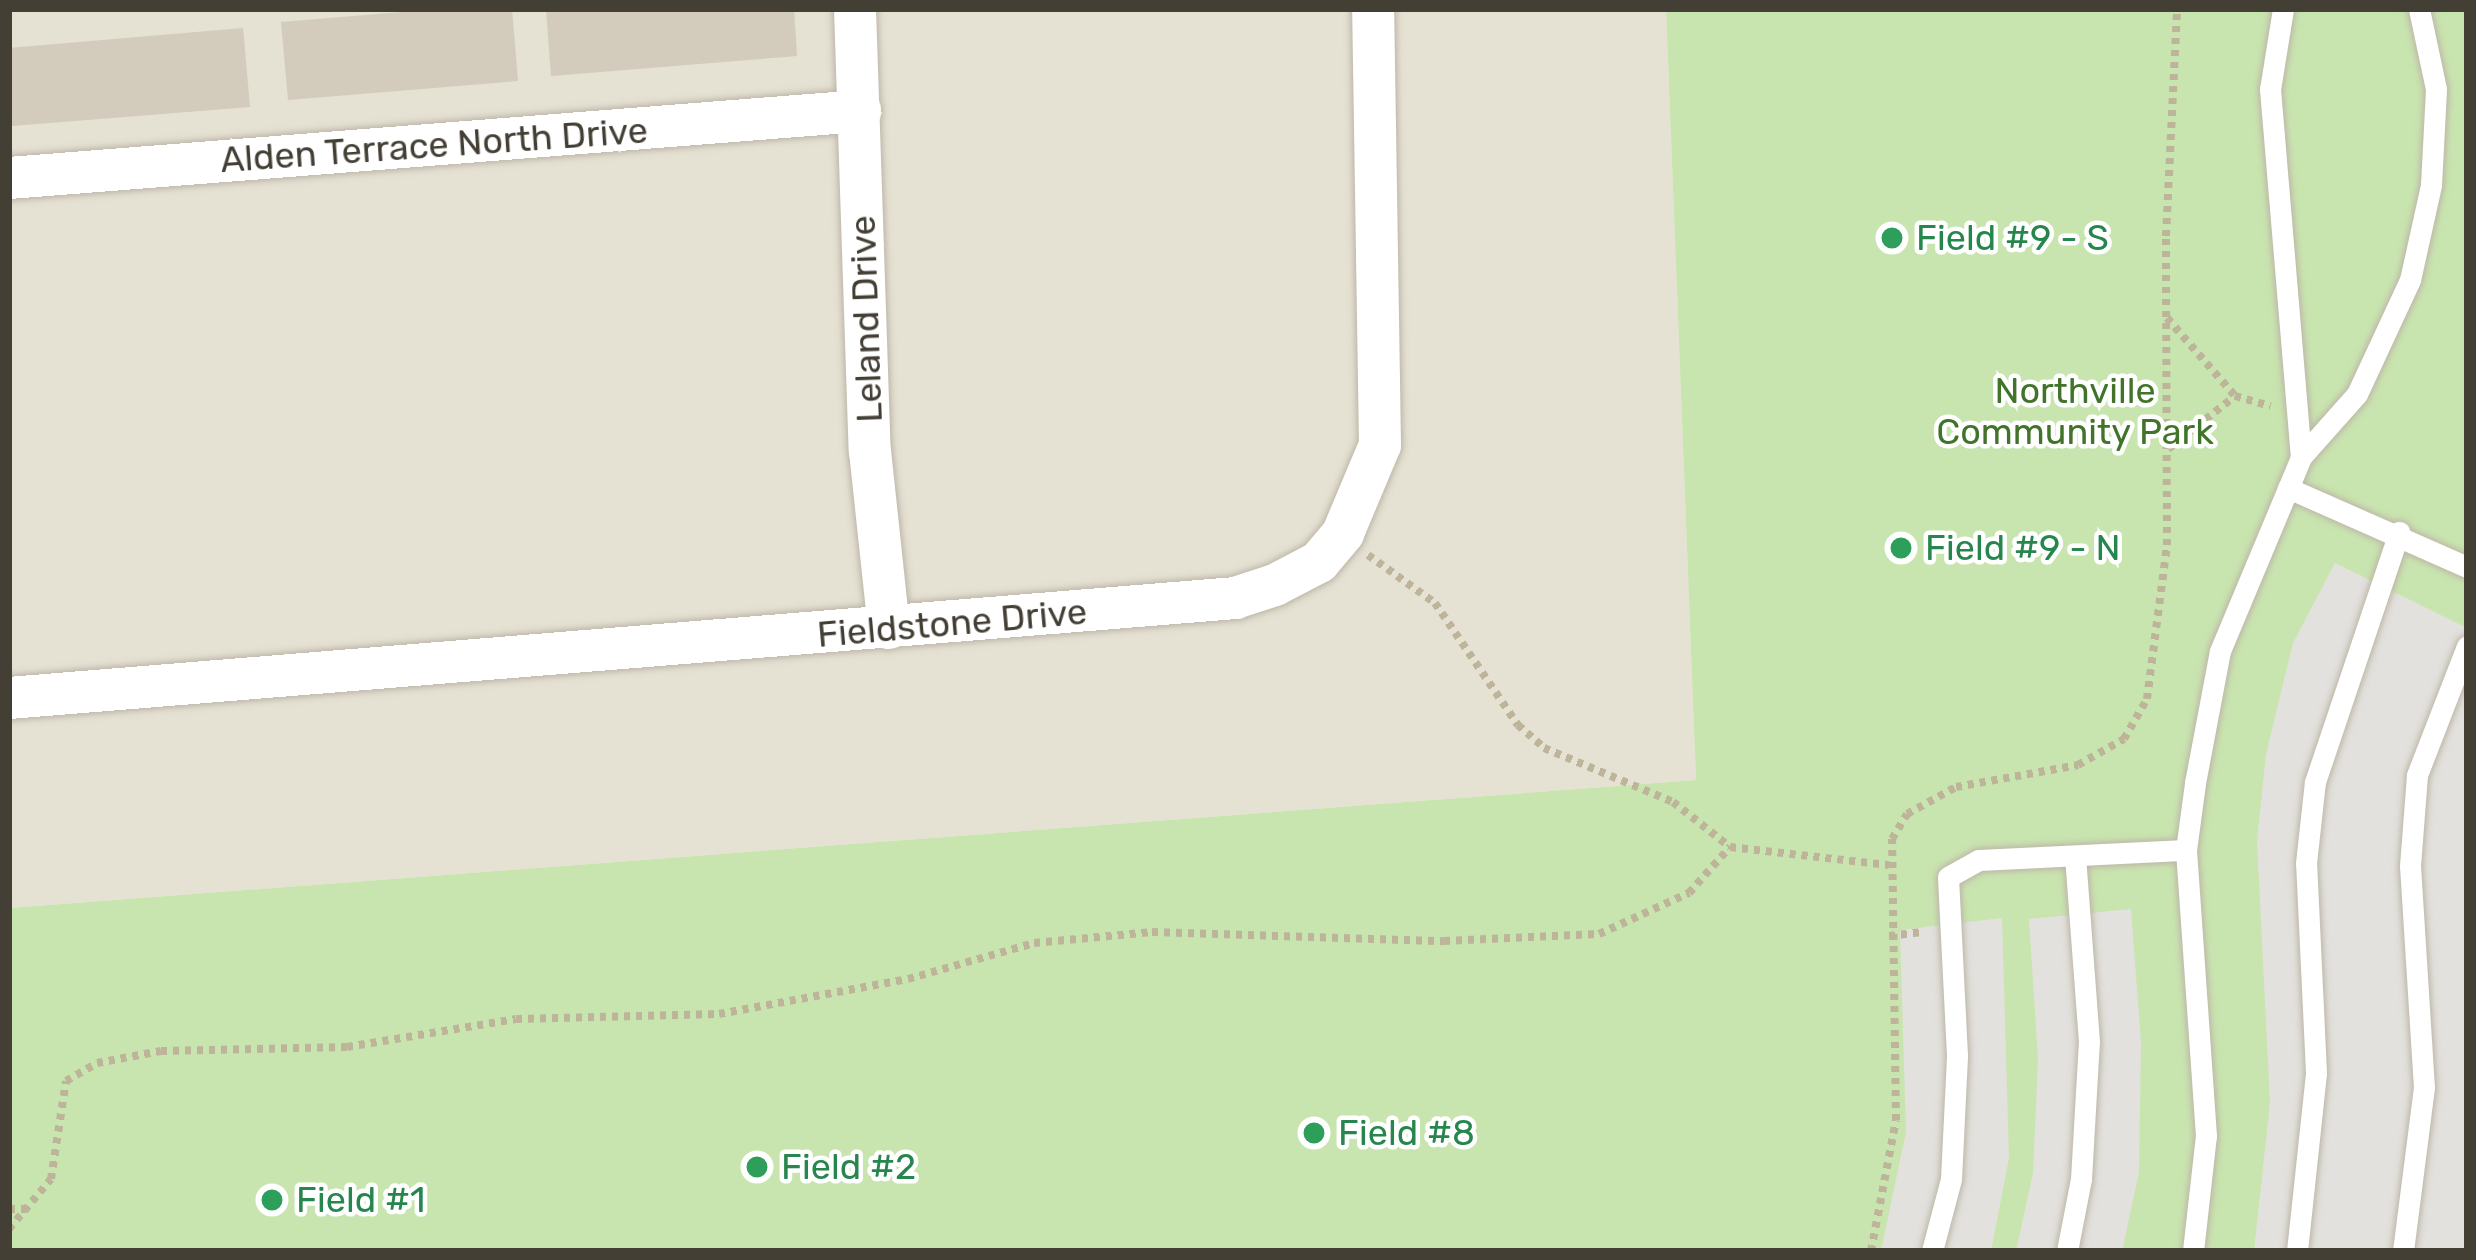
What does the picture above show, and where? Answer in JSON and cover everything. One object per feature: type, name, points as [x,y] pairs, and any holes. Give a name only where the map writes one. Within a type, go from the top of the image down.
[{"type":"street","name":"Leland Drive","points":[[855,9],[870,452],[889,628]]},
{"type":"street","name":"Fieldstone Drive","points":[[9,698],[1235,598],[1319,562],[1343,532],[1380,445],[1373,9]]},
{"type":"street","name":"Alden Terrace North Drive","points":[[9,178],[860,111]]},
{"type":"lane","points":[[2283,9],[2270,88],[2301,457]]},
{"type":"lane","points":[[2193,1251],[2206,1136],[2186,850],[2219,651],[2301,457],[2356,394],[2410,280],[2431,185],[2436,89],[2419,9]]},
{"type":"lane","points":[[2288,488],[2399,532],[2467,567]]},
{"type":"lane","points":[[2297,1251],[2315,1073],[2306,863],[2315,782],[2399,532]]},
{"type":"lane","points":[[2403,1251],[2424,1088],[2410,866],[2417,775],[2467,646]]},
{"type":"lane","points":[[1932,1251],[1951,1179],[1957,1055],[1948,877],[1979,860],[2186,850]]},
{"type":"lane","points":[[2067,1251],[2081,1179],[2089,1042],[2075,857]]},
{"type":"path","points":[[1871,1251],[1896,1120],[1888,866],[1907,814],[1929,798],[2078,765],[2124,739],[2147,699],[2160,644],[2177,9]]},
{"type":"path","points":[[2166,317],[2235,396],[2299,414]]},
{"type":"path","points":[[2167,450],[2235,396]]},
{"type":"path","points":[[1343,532],[1435,603],[1517,725],[1544,748],[1672,802],[1730,847],[1888,866]]},
{"type":"path","points":[[9,1229],[51,1179],[66,1082],[98,1063],[161,1051],[347,1047],[516,1019],[701,1017],[908,979],[1034,943],[1152,932],[1444,941],[1599,934],[1690,893],[1730,847]]},
{"type":"path","points":[[9,1209],[29,1209]]},
{"type":"shaded area","points":[[9,9],[1666,9],[1696,780],[9,908]]},
{"type":"shaded area","points":[[2335,563],[2467,628],[2465,1251],[2254,1251],[2270,1103],[2257,841],[2266,754],[2293,643]]},
{"type":"shaded area","points":[[2131,909],[2141,1043],[2139,1172],[2122,1251],[2016,1251],[2033,1173],[2038,1059],[2029,919]]},
{"type":"shaded area","points":[[2002,918],[2009,1158],[1991,1251],[1881,1251],[1906,1132],[1900,930]]},
{"type":"green space","name":"Northville Community Park","points":[[1666,9],[2467,9],[2467,1251],[9,1251],[9,908],[1696,780]]},
{"type":"building","points":[[438,9],[512,9],[518,81],[288,100],[281,22]]},
{"type":"building","points":[[546,9],[794,9],[797,56],[551,76]]},
{"type":"building","points":[[243,28],[250,107],[12,126],[9,48]]},
{"type":"place","name":"Field #9 - S","points":[[1892,238]]},
{"type":"place","name":"Field #9 - N","points":[[1901,548]]},
{"type":"place","name":"Field #8","points":[[1314,1133]]},
{"type":"place","name":"Field #2","points":[[757,1167]]},
{"type":"place","name":"Field #1","points":[[272,1200]]}]
